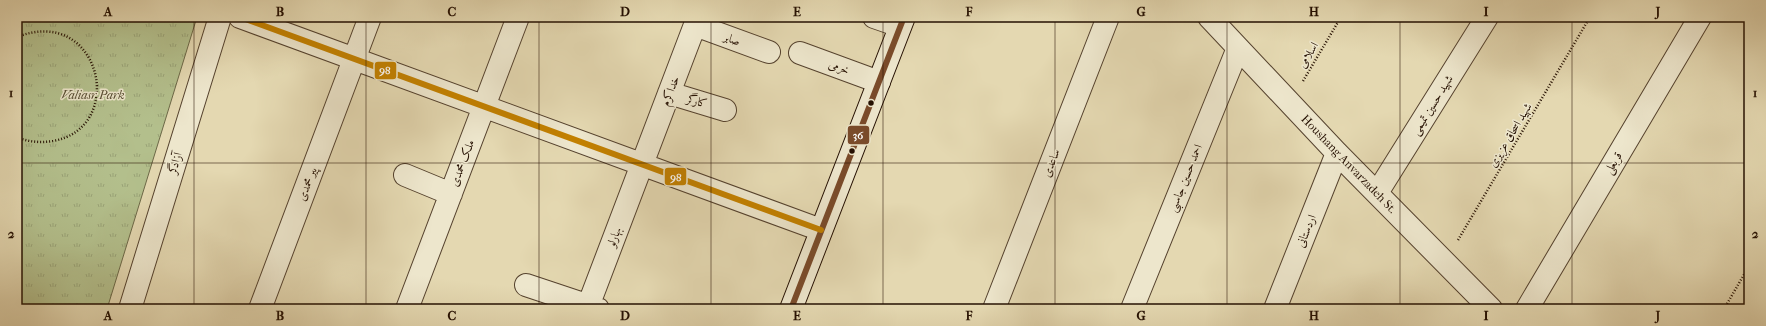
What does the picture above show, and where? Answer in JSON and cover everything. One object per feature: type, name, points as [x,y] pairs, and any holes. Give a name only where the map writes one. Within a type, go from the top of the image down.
[{"type":"street","name":"آزادگر","points":[[130,309],[220,17]]},
{"type":"street","points":[[240,17],[821,230]]},
{"type":"street","name":"پیر محمدی","points":[[260,309],[370,17]]},
{"type":"street","name":"ملک محمدی","points":[[411,308],[451,194],[518,17]]},
{"type":"street","points":[[791,309],[902,22],[874,17]]},
{"type":"street","name":"ساعدی","points":[[994,309],[1108,17]]},
{"type":"street","name":"Houshang Anvarzadeh St.","points":[[1209,17],[1337,153],[1491,309]]},
{"type":"street","name":"شهید حسین تمیمی","points":[[1377,193],[1487,17]]},
{"type":"street","name":"قربعلی","points":[[1527,309],[1700,17]]},
{"type":"street","name":"صابر","points":[[696,21],[769,52]]},
{"type":"street","name":"خداکرم","points":[[642,164],[696,21]]},
{"type":"street","name":"احمد حسین جاسبی","points":[[1132,309],[1238,48]]},
{"type":"street","name":"خرمی","points":[[800,53],[879,82]]},
{"type":"street","name":"کارگر","points":[[669,93],[725,110]]},
{"type":"street","name":"اردستانی","points":[[1275,309],[1337,153]]},
{"type":"street","name":"بهارلو","points":[[591,308],[642,164]]},
{"type":"street","points":[[405,175],[451,194]]},
{"type":"street","points":[[526,286],[591,308]]},
{"type":"path","name":"اسلامی","points":[[1290,102],[1341,17]]},
{"type":"path","name":"شهید اسحاق عزیزی","points":[[1445,262],[1590,17]]},
{"type":"path","points":[[17,36],[31,31],[49,31],[67,36],[82,47],[92,63],[97,80],[96,99],[89,116],[77,130],[61,140],[43,143],[24,140],[17,137]]},
{"type":"path","points":[[1724,309],[1749,266]]},
{"type":"green space","name":"Valiasr Park","points":[[17,17],[197,17],[107,309],[17,309]]},
{"type":"transit line","name":"98","points":[[240,17],[821,230]]},
{"type":"transit line","name":"36","points":[[791,309],[904,17]]}]
